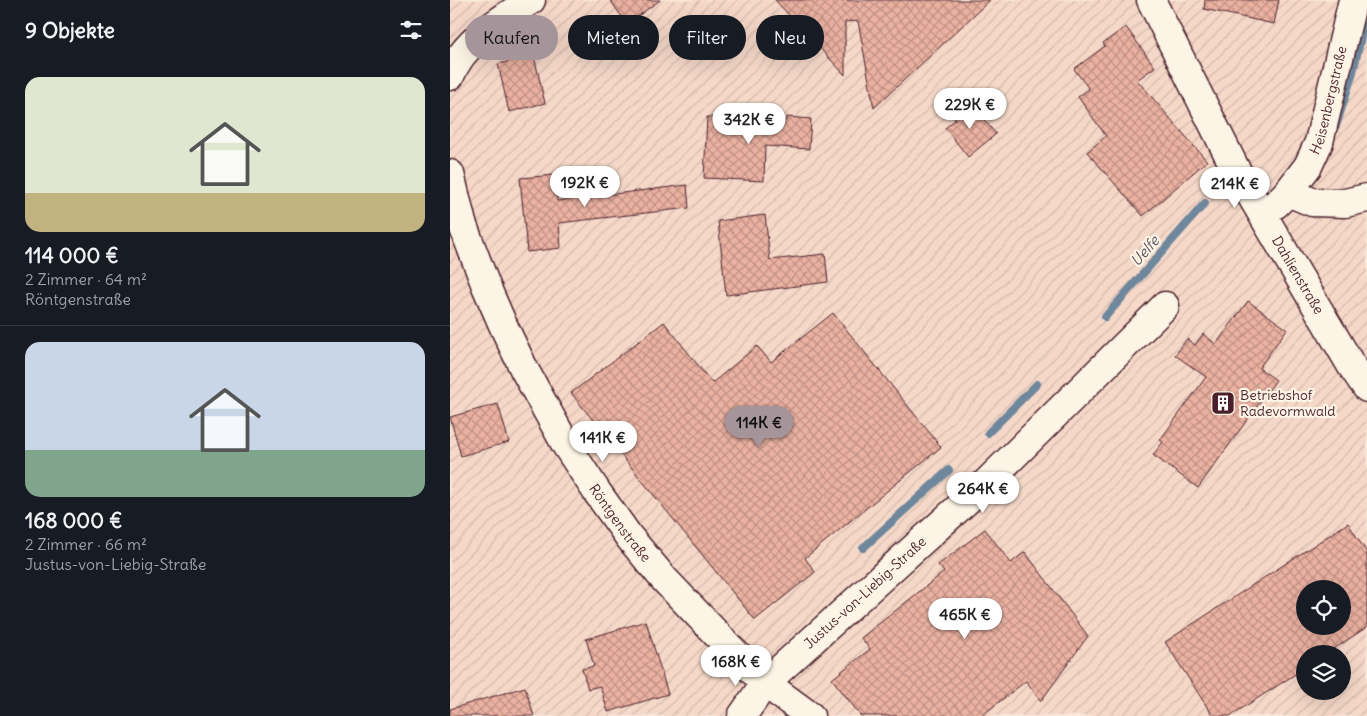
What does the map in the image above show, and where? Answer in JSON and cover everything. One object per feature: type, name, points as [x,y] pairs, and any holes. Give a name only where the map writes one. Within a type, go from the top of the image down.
[{"type":"street","points":[[450,76],[454,66],[473,42],[499,21],[532,0]]},
{"type":"street","name":"Dahlienstraße","points":[[1151,0],[1235,168],[1351,365],[1367,388]]},
{"type":"street","name":"Heisenbergstraße","points":[[1264,215],[1288,192],[1308,166],[1319,142],[1353,0]]},
{"type":"street","name":"Röntgenstraße","points":[[450,174],[456,225],[524,369],[576,461],[629,537],[664,579],[765,683],[810,716]]},
{"type":"street","points":[[1288,192],[1312,202],[1345,203],[1367,198]]},
{"type":"street","name":"Justus-von-Liebig-Straße","points":[[742,716],[765,683],[985,484],[1165,306]]},
{"type":"shaded area","points":[[450,0],[1367,0],[1367,716],[450,716]]},
{"type":"building","points":[[610,0],[660,0],[639,15],[621,15]]},
{"type":"building","points":[[775,0],[990,0],[874,108],[858,21],[845,22],[845,75],[824,52],[824,15],[789,15]]},
{"type":"building","points":[[1205,0],[1279,0],[1274,24],[1204,9]]},
{"type":"building","points":[[1126,27],[1155,67],[1137,80],[1207,161],[1143,216],[1087,152],[1106,136],[1078,97],[1089,89],[1074,69],[1105,46],[1103,43]]},
{"type":"building","points":[[516,60],[535,60],[545,103],[509,112],[498,64]]},
{"type":"building","points":[[969,102],[996,134],[968,157],[945,128],[956,119],[953,116]]},
{"type":"building","points":[[707,117],[786,121],[787,117],[811,119],[809,149],[765,146],[764,181],[704,178]]},
{"type":"building","points":[[555,175],[557,201],[687,185],[689,208],[559,223],[561,248],[527,252],[520,178]]},
{"type":"building","points":[[765,215],[770,260],[825,254],[828,282],[726,295],[718,221]]},
{"type":"building","name":"Betriebshof Radevormwald","points":[[1248,301],[1287,329],[1259,368],[1276,380],[1198,488],[1153,455],[1163,442],[1160,440],[1206,377],[1175,355],[1187,339],[1195,345],[1203,334],[1216,344]]},
{"type":"building","points":[[833,313],[941,447],[805,558],[815,572],[755,620],[571,393],[664,322],[712,383],[757,346],[771,362]]},
{"type":"building","points":[[498,404],[509,442],[461,456],[450,417]]},
{"type":"building","points":[[1348,523],[1367,553],[1367,627],[1340,645],[1296,645],[1296,674],[1230,716],[1213,716],[1165,642]]},
{"type":"building","points":[[985,529],[1011,563],[1025,552],[1088,636],[1041,701],[1026,681],[981,716],[861,716],[832,679],[870,649],[861,638],[944,572],[938,565]]},
{"type":"building","points":[[646,621],[668,694],[608,712],[600,686],[588,689],[582,669],[594,666],[586,639]]},
{"type":"building","points":[[525,687],[534,716],[450,716],[450,709]]},
{"type":"waterway","name":"Uelfe","points":[[1336,126],[1353,72],[1367,10]]},
{"type":"waterway","name":"Uelfe","points":[[1105,317],[1205,203]]},
{"type":"waterway","name":"Uelfe","points":[[988,433],[1037,384]]},
{"type":"waterway","name":"Uelfe","points":[[863,548],[949,470]]},
{"type":"place","name":"Betriebshof Radevormwald","points":[[1223,403]]}]
